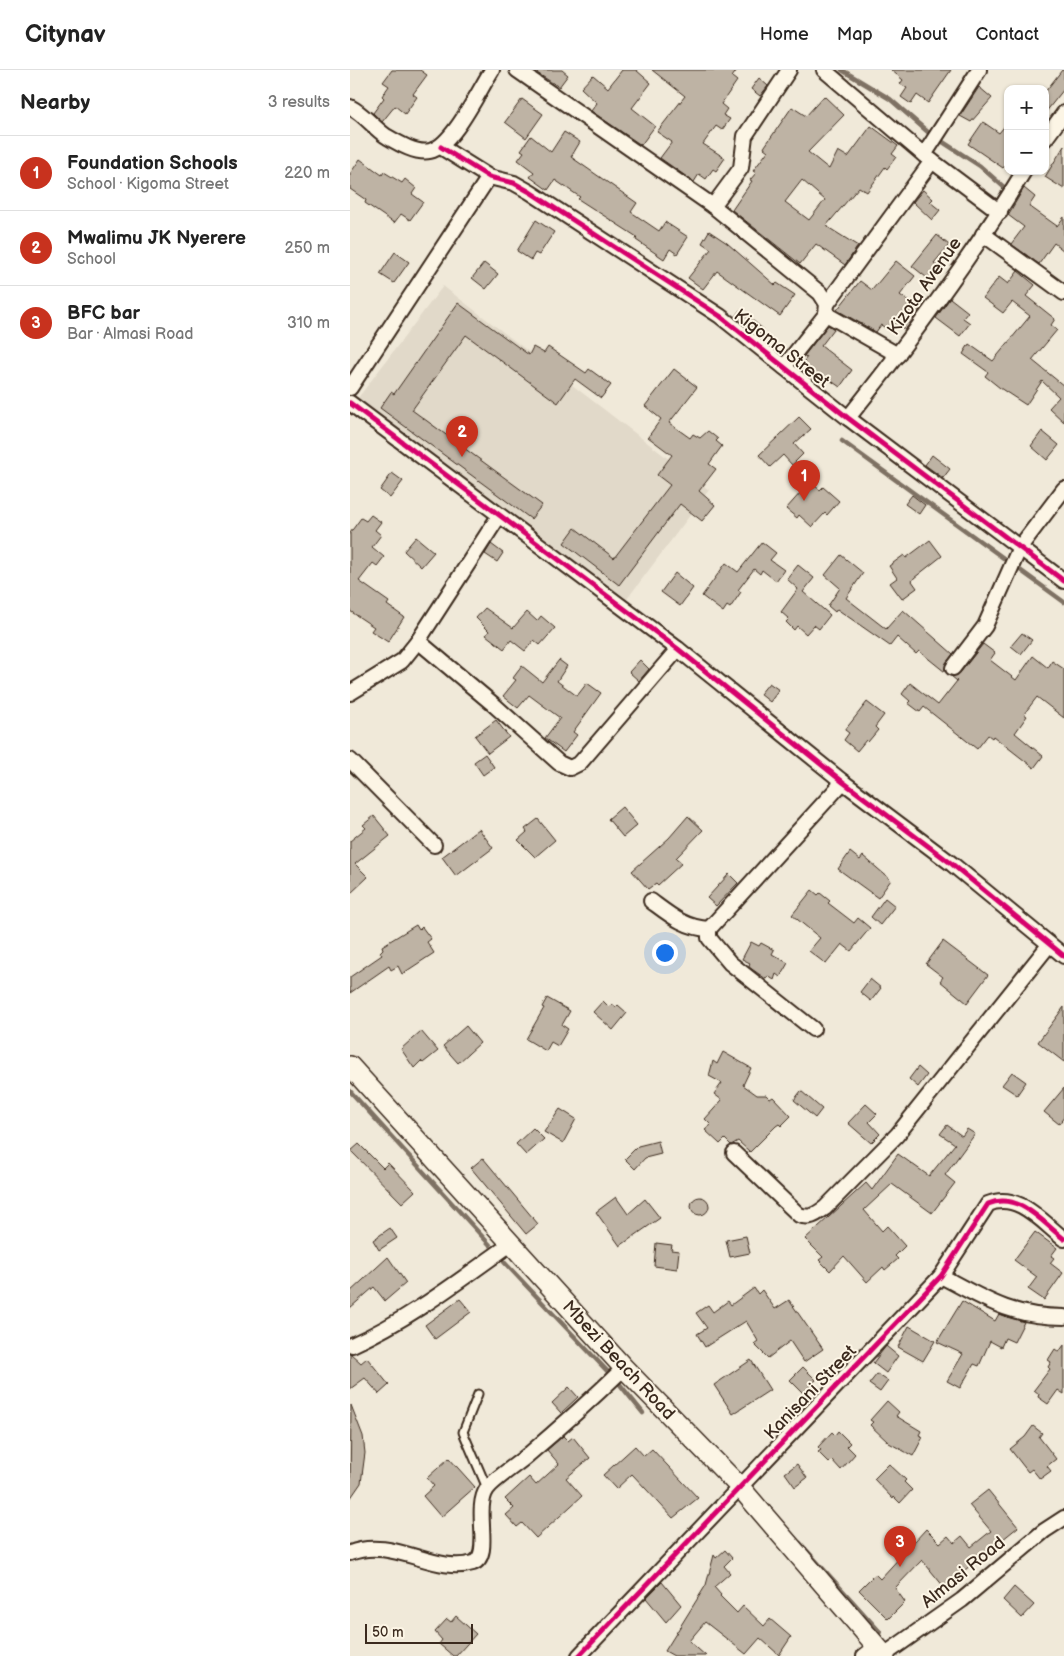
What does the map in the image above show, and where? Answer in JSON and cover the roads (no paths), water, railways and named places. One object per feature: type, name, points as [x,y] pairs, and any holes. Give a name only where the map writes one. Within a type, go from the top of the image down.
[{"type":"main road","name":"Mbezi Beach Road","points":[[350,1066],[624,1368],[739,1486],[877,1653]]},
{"type":"street","points":[[350,107],[385,135],[402,145],[428,152],[441,147],[461,120],[492,70]]},
{"type":"street","points":[[517,70],[713,206],[820,292],[826,309],[898,355]]},
{"type":"street","points":[[713,206],[741,168],[745,136],[790,70]]},
{"type":"street","points":[[824,70],[928,158],[1000,212]]},
{"type":"street","points":[[784,367],[826,309],[928,158],[979,70]]},
{"type":"street","points":[[1049,134],[1064,113]]},
{"type":"street","name":"Kigoma Street","points":[[441,147],[489,177],[514,183],[530,192],[720,316],[848,418],[1064,581]]},
{"type":"street","name":"Kizota Avenue","points":[[848,418],[898,355],[1000,212],[1022,175]]},
{"type":"street","points":[[350,388],[489,177]]},
{"type":"street","points":[[983,234],[1064,293]]},
{"type":"street","points":[[350,403],[498,516],[678,649],[843,782],[952,864],[1064,956]]},
{"type":"street","points":[[953,668],[985,626],[1020,547],[1064,489]]},
{"type":"street","points":[[350,693],[402,661],[418,642],[498,516]]},
{"type":"street","points":[[418,642],[493,704],[559,763],[570,768],[580,763],[678,649]]},
{"type":"street","points":[[350,760],[434,846]]},
{"type":"street","points":[[813,1030],[730,963],[709,938],[710,929],[843,782]]},
{"type":"street","points":[[651,901],[684,924],[695,928],[710,929]]},
{"type":"street","points":[[734,1153],[798,1215],[807,1218],[815,1216],[897,1135],[1049,945]]},
{"type":"street","name":"Kanisani Street","points":[[579,1656],[941,1276],[988,1204],[998,1200],[1014,1201],[1030,1211],[1064,1239]]},
{"type":"street","points":[[352,1345],[378,1333],[426,1304],[512,1243]]},
{"type":"street","points":[[941,1276],[1011,1311],[1039,1317],[1064,1317]]},
{"type":"street","points":[[350,1553],[362,1548],[384,1548],[458,1566],[475,1562],[483,1553],[480,1517],[487,1489],[577,1414],[624,1368]]},
{"type":"street","name":"Almasi Road","points":[[877,1653],[962,1600],[1044,1531],[1064,1518]]},
{"type":"lane","points":[[478,1394],[463,1432],[487,1489]]},
{"type":"waterway","points":[[842,70],[890,99],[929,133],[980,166],[1006,189]]},
{"type":"waterway","points":[[842,441],[1064,602]]},
{"type":"waterway","points":[[350,1091],[490,1245]]},
{"type":"waterway","points":[[504,1262],[609,1373]]},
{"type":"waterway","points":[[618,1382],[643,1413]]},
{"type":"waterway","points":[[800,1543],[880,1632]]},
{"type":"place","name":"Mwalimu JK Nyerere","points":[[462,457]]},
{"type":"place","name":"Foundation Schools","points":[[804,501]]},
{"type":"place","name":"BFC bar","points":[[900,1567]]}]
